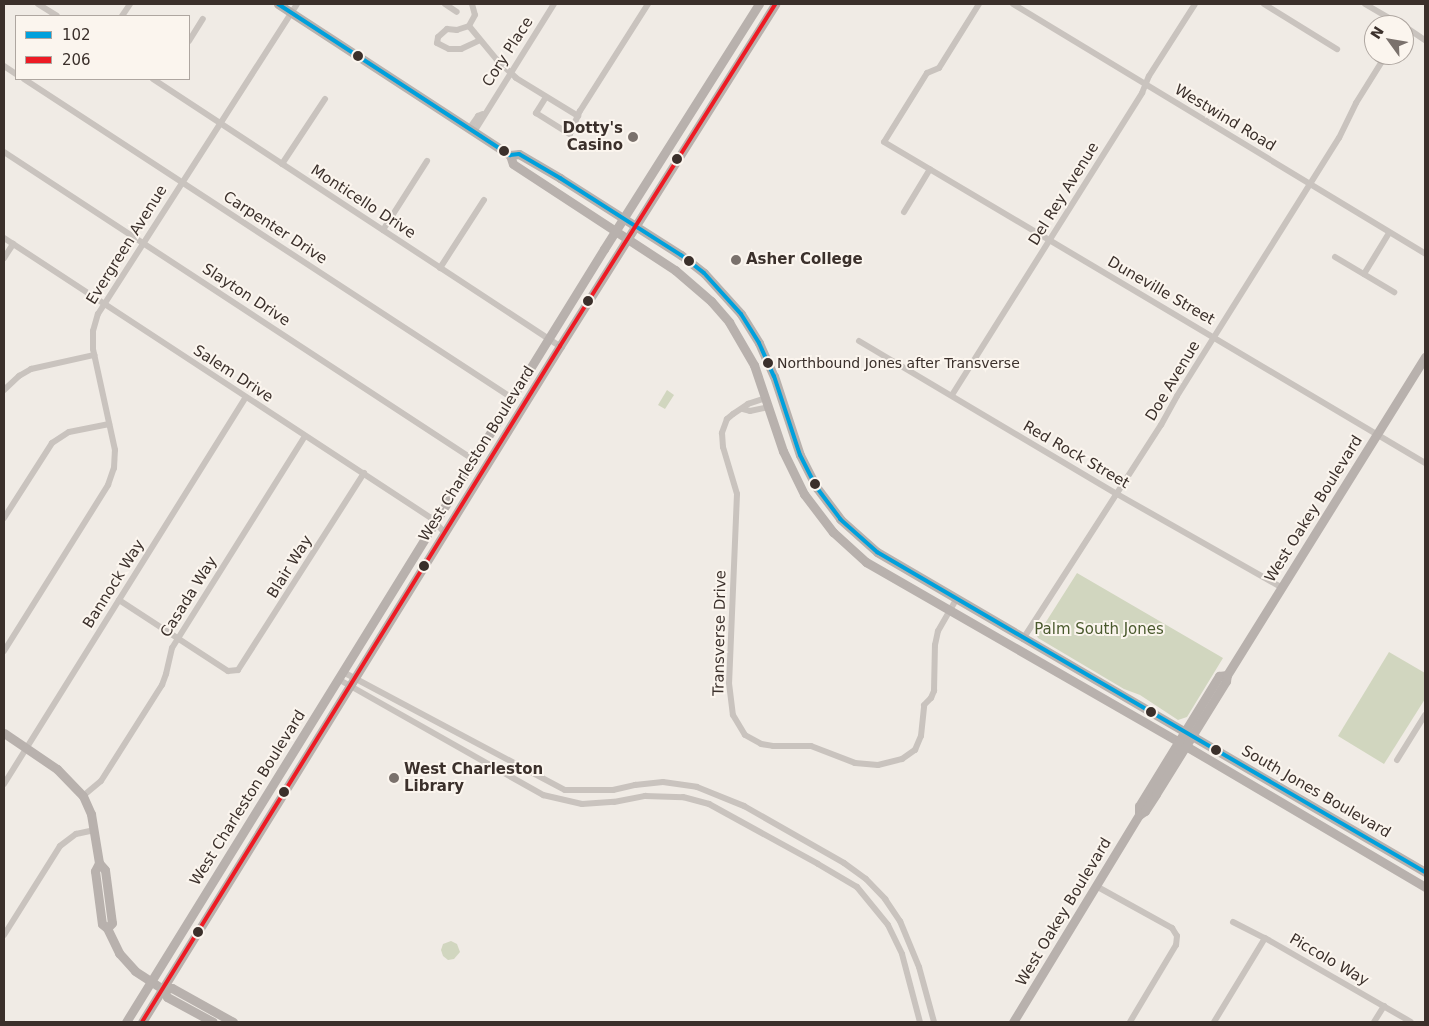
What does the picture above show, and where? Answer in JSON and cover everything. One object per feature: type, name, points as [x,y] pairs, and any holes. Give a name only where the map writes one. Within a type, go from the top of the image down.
[{"type":"main road","name":"South Jones Boulevard","points":[[278,4],[510,155],[519,154],[636,226],[696,266],[730,300],[759,343],[800,455],[810,477],[832,510],[858,537],[883,557],[1425,872]]},
{"type":"main road","name":"West Charleston Boulevard","points":[[126,1022],[623,218],[759,4]]},
{"type":"main road","name":"West Charleston Boulevard","points":[[142,1022],[560,346],[776,4]]},
{"type":"main road","points":[[736,40],[747,48]]},
{"type":"main road","name":"South Jones Boulevard","points":[[510,155],[512,164],[676,270],[711,301],[739,337],[754,365],[783,451],[804,494],[825,522],[848,547],[876,569],[1183,744],[1425,887]]},
{"type":"main road","name":"West Oakey Boulevard","points":[[1013,1022],[1139,815],[1146,811],[1189,734],[1226,681],[1226,675],[1425,357]]},
{"type":"main road","points":[[517,417],[515,404],[523,381]]},
{"type":"main road","points":[[763,387],[780,398]]},
{"type":"main road","points":[[768,402],[785,411]]},
{"type":"main road","points":[[848,547],[858,537]]},
{"type":"main road","points":[[4,734],[66,776],[83,796],[91,814],[95,830],[99,863],[95,871],[102,924],[107,928],[115,947],[124,960],[151,982],[163,989],[167,997],[213,1022]]},
{"type":"main road","points":[[1346,841],[1354,830]]},
{"type":"main road","points":[[99,863],[105,870],[112,923],[107,928]]},
{"type":"main road","points":[[96,879],[104,906],[110,910]]},
{"type":"main road","points":[[163,989],[172,988],[233,1022]]},
{"type":"street","points":[[123,15],[130,4]]},
{"type":"street","name":"Evergreen Avenue","points":[[4,652],[108,485],[114,468],[115,450],[94,355],[95,322],[104,304],[181,182],[297,4]]},
{"type":"street","points":[[445,4],[457,12]]},
{"type":"street","points":[[472,4],[475,15],[469,26],[457,30],[447,29],[438,37],[437,43],[449,49],[461,50],[480,40]]},
{"type":"street","name":"Cory Place","points":[[471,130],[478,116],[483,114],[554,4]]},
{"type":"street","points":[[546,97],[536,113],[570,134],[578,116],[648,4]]},
{"type":"street","name":"Duneville Street","points":[[979,4],[939,68],[927,73],[884,142],[1425,463]]},
{"type":"street","name":"Westwind Road","points":[[1013,4],[1425,254]]},
{"type":"street","name":"Del Rey Avenue","points":[[952,395],[1050,241],[1195,4]]},
{"type":"street","points":[[1264,4],[1275,6],[1337,49]]},
{"type":"street","points":[[1365,4],[1384,15]]},
{"type":"street","points":[[43,5],[56,15]]},
{"type":"street","points":[[190,39],[203,19]]},
{"type":"street","points":[[469,26],[510,72],[578,116]]},
{"type":"street","name":"Doe Avenue","points":[[1024,639],[1117,494],[1310,184],[1380,65]]},
{"type":"street","points":[[4,66],[15,73]]},
{"type":"street","name":"Carpenter Drive","points":[[26,80],[512,398]]},
{"type":"street","name":"Monticello Drive","points":[[162,81],[220,123],[560,346]]},
{"type":"street","points":[[282,164],[325,99]]},
{"type":"street","name":"Slayton Drive","points":[[4,152],[474,460]]},
{"type":"street","points":[[383,230],[427,161]]},
{"type":"street","points":[[904,212],[930,169]]},
{"type":"street","points":[[440,268],[484,200]]},
{"type":"street","points":[[1364,274],[1389,233]]},
{"type":"street","name":"Salem Drive","points":[[4,238],[436,521],[445,533]]},
{"type":"street","points":[[4,258],[13,244]]},
{"type":"street","points":[[1335,257],[1394,292]]},
{"type":"street","name":"Red Rock Street","points":[[859,341],[1117,494],[1281,587]]},
{"type":"street","points":[[4,390],[19,376],[31,369],[94,355]]},
{"type":"street","name":"Bannock Way","points":[[4,784],[246,397]]},
{"type":"street","name":"Transverse Drive","points":[[768,402],[748,404],[728,419],[722,440],[737,494],[729,683],[732,715],[745,735],[761,744],[772,746],[811,746],[855,763],[878,765],[902,759],[915,750],[921,736],[924,705],[931,698],[934,691],[935,645],[938,631],[956,600]]},
{"type":"street","points":[[4,518],[52,443],[69,432],[108,424]]},
{"type":"street","name":"Casada Way","points":[[83,796],[101,781],[162,685],[170,653],[177,639],[305,436]]},
{"type":"street","name":"Blair Way","points":[[177,639],[228,671],[235,672],[242,667],[364,473]]},
{"type":"street","points":[[118,600],[177,639]]},
{"type":"street","points":[[340,675],[352,683],[543,795],[582,804],[614,802],[644,796],[683,797],[709,804],[818,864],[857,887],[880,914],[896,939],[902,954],[920,1021],[934,1020],[911,944],[892,908],[866,879],[826,853],[744,806],[711,791],[686,784],[663,782],[613,790],[565,790],[517,764],[352,683]]},
{"type":"street","points":[[1398,760],[1425,715]]},
{"type":"street","points":[[510,776],[517,764]]},
{"type":"street","points":[[683,797],[686,784]]},
{"type":"street","points":[[4,935],[60,846],[76,834],[95,830]]},
{"type":"street","points":[[818,864],[826,853]]},
{"type":"street","points":[[1096,886],[1172,928],[1178,936],[1176,945],[1130,1022]]},
{"type":"street","points":[[880,914],[892,908]]},
{"type":"street","name":"Piccolo Way","points":[[1233,922],[1266,938],[1411,1022]]},
{"type":"street","points":[[1214,1022],[1266,938]]},
{"type":"street","points":[[1374,1022],[1384,1006]]},
{"type":"green space","points":[[667,390],[674,395],[665,409],[658,405]]},
{"type":"green space","name":"Palm South Jones","points":[[1077,573],[1223,658],[1187,717],[1178,720],[1140,695],[1124,689],[1038,638],[1037,636]]},
{"type":"green space","points":[[1389,652],[1425,673],[1425,699],[1384,764],[1338,736]]},
{"type":"green space","points":[[451,941],[457,944],[460,952],[454,959],[448,960],[443,956],[441,950],[443,944]]},
{"type":"transit line","name":"102","points":[[278,4],[510,155],[519,154],[560,178],[681,255],[704,273],[741,314],[759,343],[774,376],[800,455],[817,488],[840,519],[877,552],[1425,872]]},
{"type":"transit line","name":"206","points":[[142,1022],[560,346],[775,4]]},
{"type":"place","name":"Dotty's Casino","points":[[633,137]]},
{"type":"place","name":"Asher College","points":[[736,260]]},
{"type":"place","name":"Northbound Jones after Transverse","points":[[768,363]]},
{"type":"place","name":"West Charleston Library","points":[[394,778]]}]
